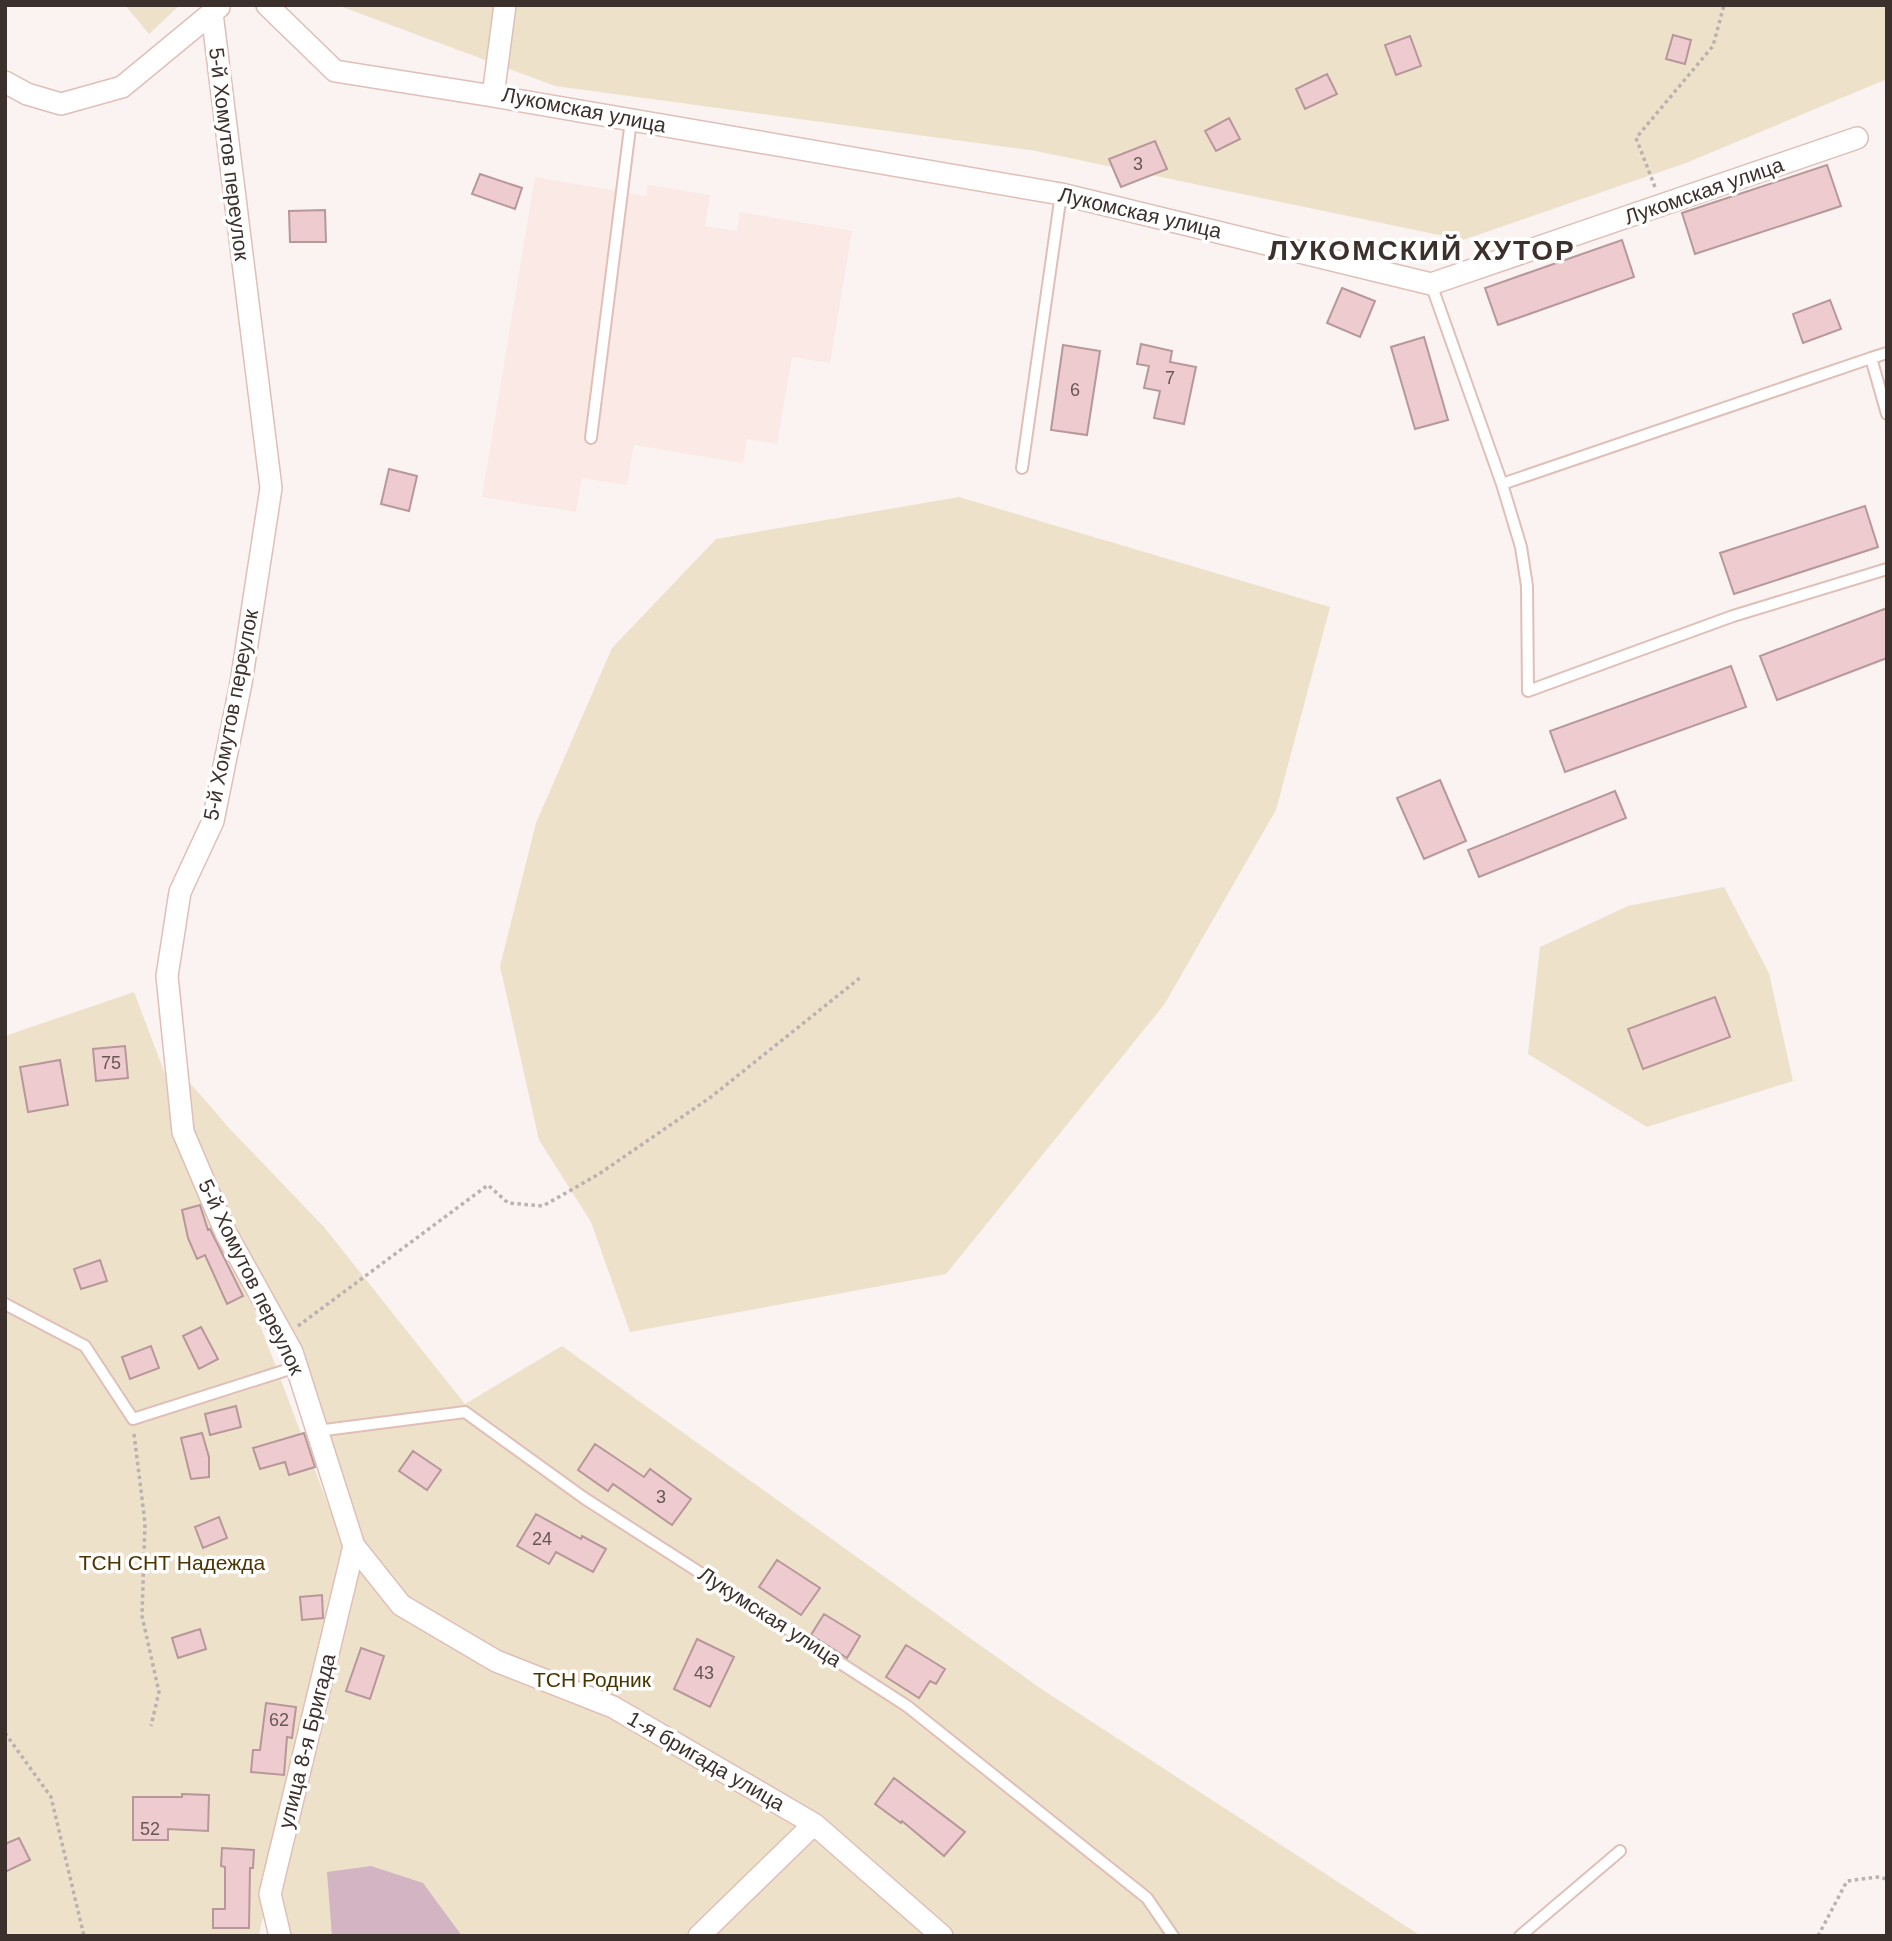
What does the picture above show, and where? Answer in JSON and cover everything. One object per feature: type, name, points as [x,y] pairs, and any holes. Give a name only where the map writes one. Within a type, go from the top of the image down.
[{"type":"street","points":[[267,5],[335,71],[493,96]]},
{"type":"street","name":"Лукомская улица","points":[[505,5],[493,96],[1061,194],[1431,284],[1857,138]]},
{"type":"street","points":[[5,82],[27,94],[61,104],[122,87],[216,9]]},
{"type":"street","name":"5-й Хомутов переулок","points":[[216,9],[271,488],[241,683],[213,821],[180,892],[167,976],[183,1132],[226,1233],[283,1337],[296,1367],[354,1546]]},
{"type":"street","name":"1-я бригада улица","points":[[354,1546],[401,1605],[496,1661],[613,1707],[814,1824],[942,1936]]},
{"type":"street","name":"улица 8-я Бригада","points":[[280,1936],[270,1894],[354,1546]]},
{"type":"street","points":[[699,1936],[814,1824]]},
{"type":"lane","points":[[591,438],[631,120]]},
{"type":"lane","points":[[1022,468],[1061,194]]},
{"type":"lane","points":[[1431,284],[1503,484],[1521,547],[1527,586],[1528,691],[1733,616],[1887,569]]},
{"type":"lane","points":[[1503,484],[1887,353]]},
{"type":"lane","points":[[1871,358],[1887,414]]},
{"type":"lane","points":[[5,1304],[85,1346],[133,1419],[296,1367]]},
{"type":"lane","name":"Лукумская улица","points":[[317,1432],[465,1412],[584,1497],[907,1706],[1147,1898],[1173,1936]]},
{"type":"lane","points":[[1520,1936],[1620,1851]]},
{"type":"path","points":[[1662,205],[1636,138],[1713,46],[1724,5]]},
{"type":"path","points":[[283,1337],[488,1185],[508,1203],[543,1206],[599,1174],[711,1097],[861,977]]},
{"type":"path","points":[[133,1419],[145,1523],[142,1616],[159,1692],[151,1726]]},
{"type":"path","points":[[5,1733],[51,1797],[84,1936]]},
{"type":"path","points":[[1818,1936],[1847,1881],[1877,1877],[1887,1879]]},
{"type":"shaded area","points":[[535,177],[646,196],[648,185],[710,195],[705,226],[737,231],[740,212],[852,231],[830,363],[792,357],[777,444],[747,439],[743,463],[634,445],[627,485],[582,478],[576,512],[482,497]]},
{"type":"shaded area","points":[[371,1866],[423,1883],[462,1936],[332,1936],[327,1872]]},
{"type":"green space","points":[[125,5],[180,5],[149,34]]},
{"type":"green space","points":[[337,5],[1887,5],[1887,79],[1686,163],[1463,240],[1036,151],[555,86]]},
{"type":"green space","points":[[959,497],[1330,607],[1276,810],[1164,1005],[946,1274],[630,1332],[591,1222],[539,1140],[500,966],[536,823],[612,648],[716,539]]},
{"type":"green space","points":[[1724,887],[1769,973],[1793,1081],[1647,1127],[1528,1054],[1540,947],[1628,906]]},
{"type":"green space","name":"ТСН СНТ Надежда","points":[[134,992],[346,1552],[259,1935],[5,1936],[5,1036]]},
{"type":"green space","name":"ТСН Родник","points":[[164,1053],[230,1129],[324,1227],[465,1404],[562,1346],[1040,1688],[1421,1936],[267,1936],[356,1567],[309,1432]]},
{"type":"building","points":[[1673,35],[1691,40],[1685,64],[1666,59]]},
{"type":"building","points":[[1410,36],[1421,66],[1396,75],[1385,45]]},
{"type":"building","points":[[1327,74],[1337,94],[1305,109],[1296,89]]},
{"type":"building","points":[[1229,118],[1240,139],[1216,151],[1205,131]]},
{"type":"building","points":[[1155,141],[1167,169],[1121,187],[1109,159]]},
{"type":"building","points":[[1827,165],[1841,206],[1695,254],[1682,213]]},
{"type":"building","points":[[480,174],[522,188],[515,209],[472,194]]},
{"type":"building","points":[[325,210],[326,242],[290,242],[289,211]]},
{"type":"building","points":[[1622,240],[1634,277],[1498,325],[1485,288]]},
{"type":"building","points":[[1342,288],[1375,301],[1360,337],[1327,323]]},
{"type":"building","points":[[1830,300],[1841,329],[1803,343],[1793,314]]},
{"type":"building","points":[[1424,337],[1448,420],[1415,429],[1391,347]]},
{"type":"building","points":[[1141,344],[1172,351],[1170,362],[1196,367],[1184,424],[1154,418],[1160,391],[1144,388],[1149,366],[1137,364]]},
{"type":"building","points":[[1063,345],[1100,351],[1087,435],[1051,430]]},
{"type":"building","points":[[389,469],[417,476],[409,511],[381,504]]},
{"type":"building","points":[[1865,506],[1878,547],[1734,594],[1720,553]]},
{"type":"building","points":[[1887,608],[1887,658],[1777,700],[1760,656]]},
{"type":"building","points":[[1731,666],[1746,707],[1565,772],[1550,731]]},
{"type":"building","points":[[1440,780],[1466,841],[1424,859],[1397,798]]},
{"type":"building","points":[[1615,791],[1626,818],[1479,877],[1468,850]]},
{"type":"building","points":[[1715,997],[1730,1037],[1643,1069],[1628,1029]]},
{"type":"building","points":[[125,1046],[128,1078],[96,1081],[93,1049]]},
{"type":"building","points":[[60,1060],[68,1105],[28,1112],[20,1067]]},
{"type":"building","points":[[200,1205],[208,1230],[210,1229],[243,1296],[227,1304],[205,1255],[197,1259],[188,1238],[182,1210]]},
{"type":"building","points":[[100,1260],[107,1281],[81,1289],[74,1269]]},
{"type":"building","points":[[201,1327],[218,1359],[199,1369],[183,1336]]},
{"type":"building","points":[[151,1346],[159,1368],[130,1379],[122,1357]]},
{"type":"building","points":[[236,1406],[241,1427],[210,1435],[205,1414]]},
{"type":"building","points":[[202,1433],[209,1457],[209,1477],[191,1479],[181,1438]]},
{"type":"building","points":[[304,1433],[315,1467],[289,1475],[285,1462],[260,1469],[253,1448]]},
{"type":"building","points":[[595,1444],[644,1477],[650,1469],[691,1499],[672,1525],[613,1484],[608,1491],[578,1470]]},
{"type":"building","points":[[413,1451],[441,1470],[427,1490],[399,1471]]},
{"type":"building","points":[[536,1514],[581,1539],[582,1536],[606,1549],[593,1572],[556,1552],[549,1564],[517,1546]]},
{"type":"building","points":[[219,1517],[227,1538],[203,1548],[195,1527]]},
{"type":"building","points":[[777,1560],[820,1588],[801,1615],[759,1587]]},
{"type":"building","points":[[322,1595],[323,1618],[302,1620],[300,1597]]},
{"type":"building","points":[[824,1614],[860,1636],[847,1658],[811,1635]]},
{"type":"building","points":[[200,1629],[206,1649],[178,1658],[172,1638]]},
{"type":"building","points":[[697,1639],[734,1657],[710,1707],[674,1689]]},
{"type":"building","points":[[906,1645],[945,1669],[936,1684],[930,1681],[919,1698],[886,1677]]},
{"type":"building","points":[[361,1648],[384,1656],[370,1699],[346,1691]]},
{"type":"building","points":[[266,1703],[296,1707],[292,1738],[287,1737],[284,1775],[251,1772],[253,1750],[260,1750]]},
{"type":"building","points":[[894,1778],[965,1832],[944,1856],[902,1821],[901,1823],[875,1804]]},
{"type":"building","points":[[182,1794],[209,1795],[208,1831],[168,1829],[168,1840],[133,1840],[133,1797],[182,1797]]},
{"type":"building","points":[[19,1838],[30,1860],[5,1872],[5,1844]]},
{"type":"building","points":[[222,1848],[254,1850],[253,1868],[250,1868],[249,1928],[213,1928],[213,1909],[225,1909]]},
{"type":"district","name":"ЛУКОМСКИЙ ХУТОР","points":[[1422,250]]}]
